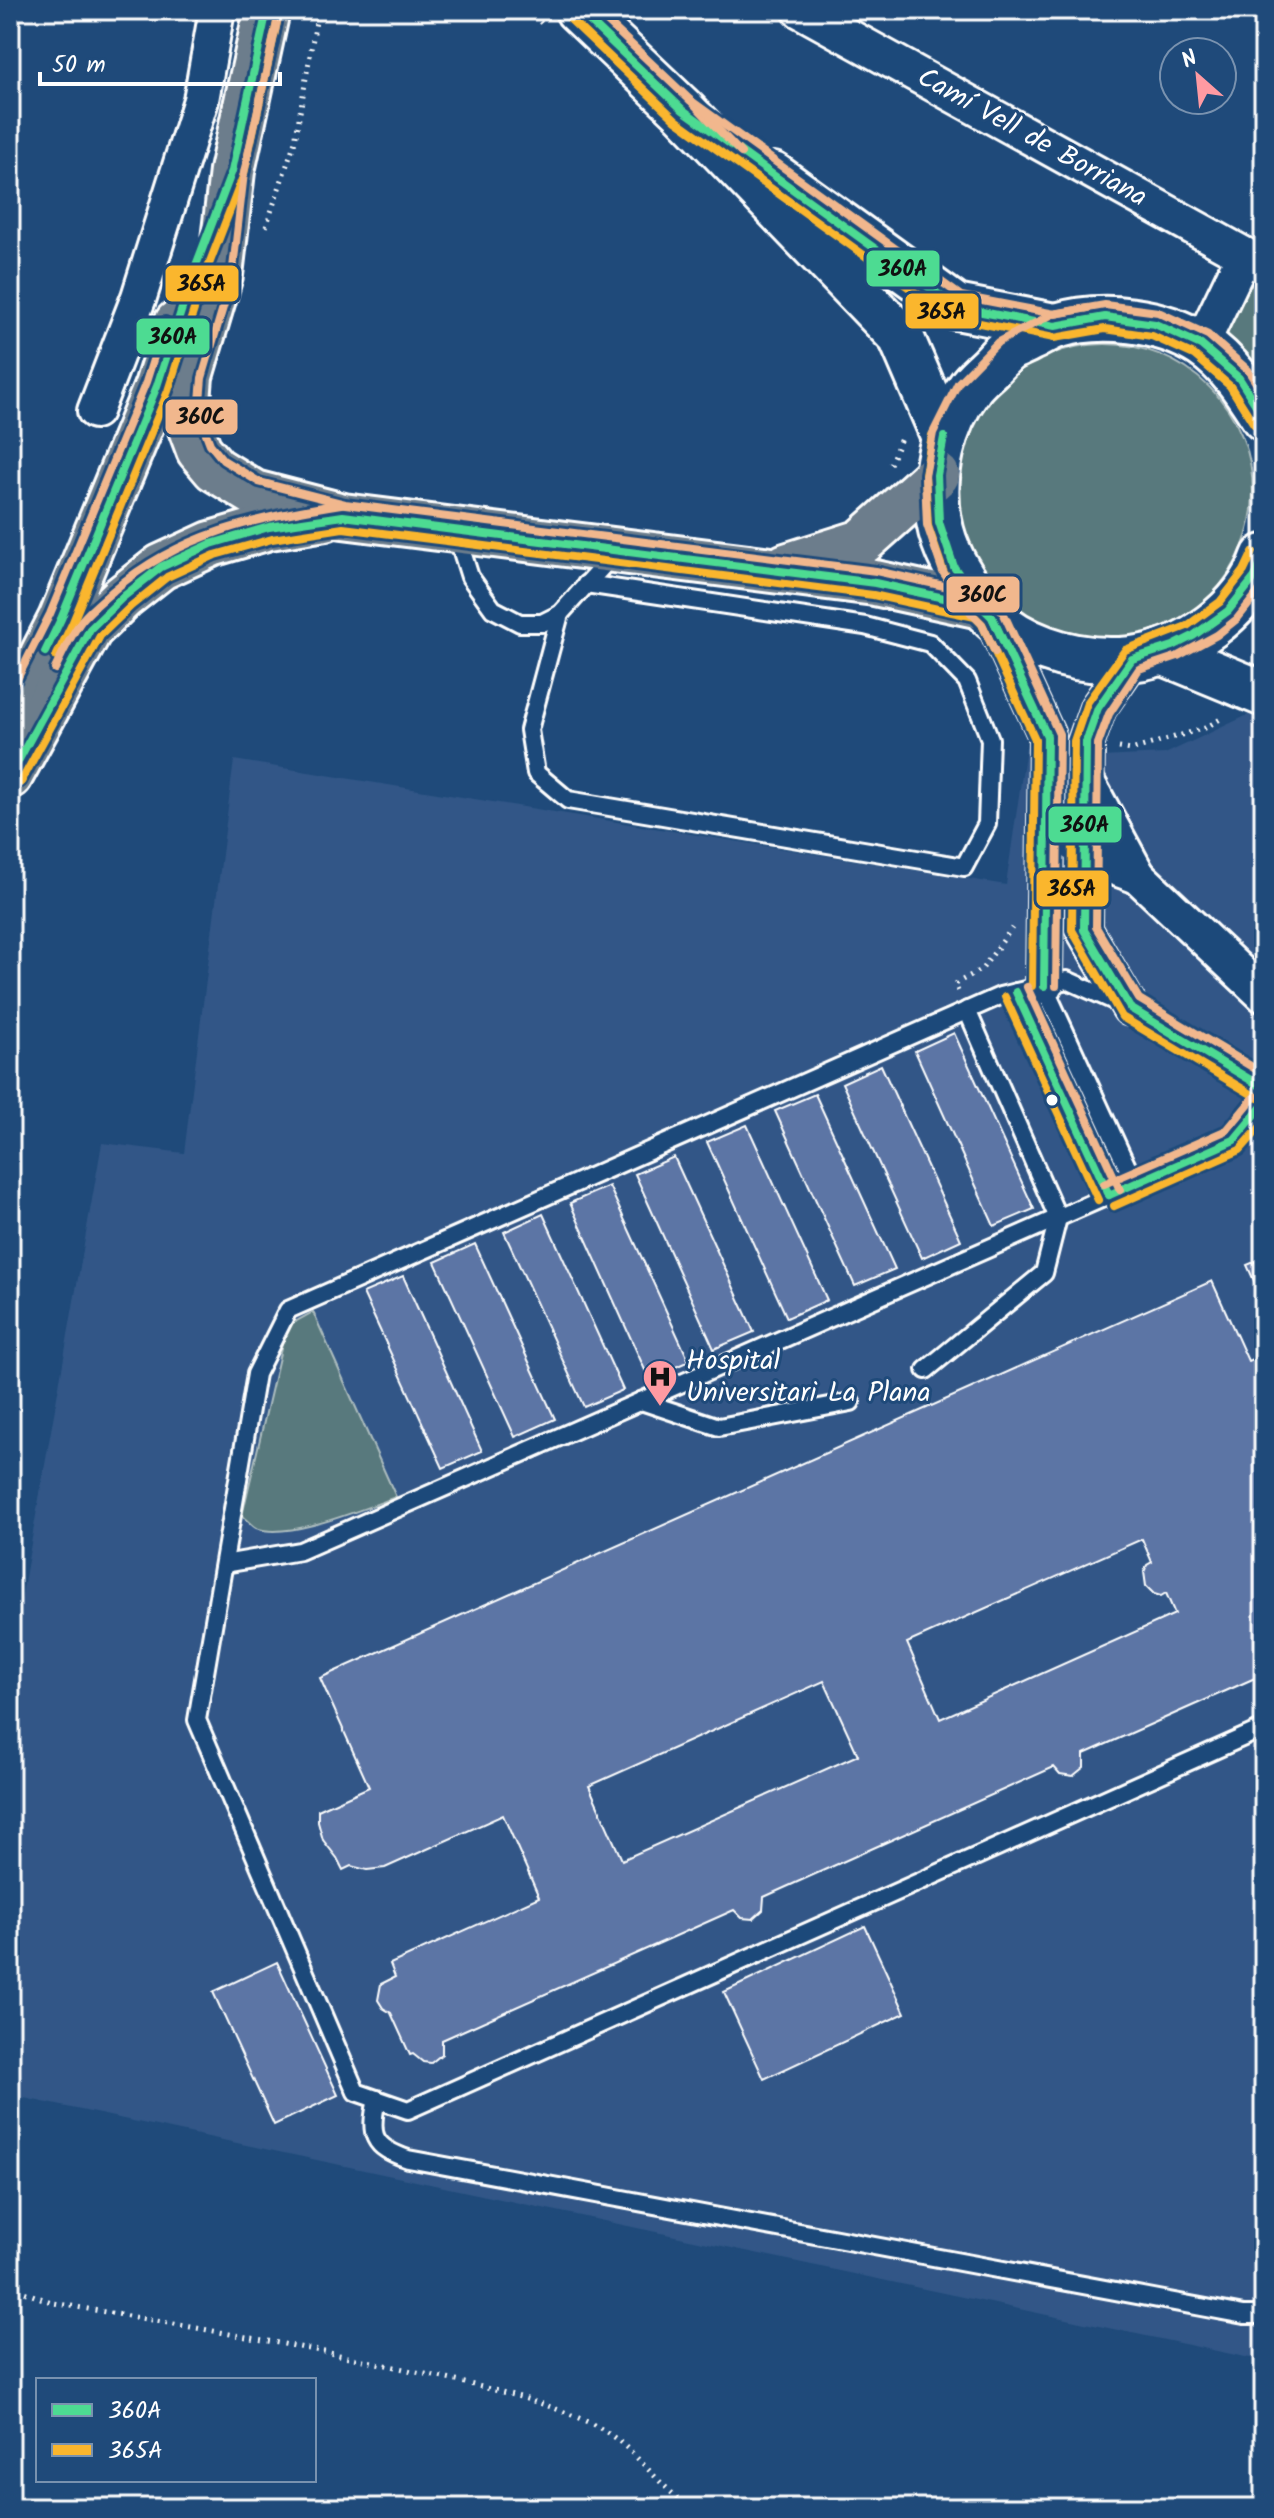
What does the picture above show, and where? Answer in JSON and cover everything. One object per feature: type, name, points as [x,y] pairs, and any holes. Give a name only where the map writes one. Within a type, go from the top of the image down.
[{"type":"highway","points":[[267,10],[232,171],[220,275],[190,376],[190,426],[199,450],[215,469],[254,493],[343,516],[875,583],[987,611]]},
{"type":"highway","points":[[10,719],[61,619],[157,386],[195,268],[232,171]]},
{"type":"highway","points":[[768,571],[862,542],[940,456]]},
{"type":"highway","points":[[10,776],[90,629],[161,567],[211,544],[269,527],[343,516]]},
{"type":"main road","points":[[566,22],[956,307],[1055,326]]},
{"type":"main road","points":[[683,110],[901,337],[940,456],[939,522],[954,567],[987,611],[1034,644],[1082,659],[1147,655],[1202,633],[1235,604],[1263,567]]},
{"type":"main road","points":[[940,456],[969,389],[1007,350],[1055,326],[1105,317],[1155,324],[1201,345],[1239,378],[1264,418]]},
{"type":"main road","points":[[1147,655],[1264,693]]},
{"type":"street","points":[[95,411],[139,297],[201,100],[217,10]]},
{"type":"street","name":"Camí Vell de Borriana","points":[[800,10],[1254,260]]},
{"type":"street","points":[[1201,345],[1254,260]]},
{"type":"street","points":[[987,611],[1047,736],[1066,830],[1085,857],[1138,876]]},
{"type":"street","points":[[1130,1008],[1084,930],[1086,742],[1098,708],[1147,655]]},
{"type":"street","points":[[1030,989],[1047,736]]},
{"type":"street","points":[[1086,780],[1138,876],[1264,995]]},
{"type":"lane","points":[[455,530],[470,577],[493,609],[520,623],[542,623],[560,614],[617,551]]},
{"type":"lane","points":[[560,614],[529,730],[536,773],[568,800],[964,867],[987,824],[990,739],[967,681],[930,643],[865,626],[586,584]]},
{"type":"lane","points":[[1264,1088],[1130,1008],[1067,980],[1000,996],[288,1310],[256,1374],[197,1720],[356,2092],[408,2110],[1264,1728]]},
{"type":"lane","points":[[1030,989],[1135,1184]]},
{"type":"lane","points":[[1030,989],[1109,1195]]},
{"type":"lane","points":[[926,1370],[1044,1273],[1058,1218],[967,1010]]},
{"type":"lane","points":[[224,1564],[300,1551],[1135,1184],[1234,1140],[1264,1104]]},
{"type":"lane","points":[[641,1401],[719,1427],[851,1402]]},
{"type":"lane","points":[[377,2099],[372,2121],[377,2140],[385,2151],[408,2159],[1244,2315],[1264,2315]]},
{"type":"path","points":[[261,242],[295,141],[318,10]]},
{"type":"path","points":[[529,10],[566,22]]},
{"type":"path","points":[[889,466],[902,439],[902,427]]},
{"type":"path","points":[[1086,742],[1131,750],[1205,728],[1264,693]]},
{"type":"path","points":[[967,1010],[955,984],[982,969],[1014,926]]},
{"type":"path","points":[[10,2287],[54,2303],[346,2355],[528,2398],[597,2426],[626,2447],[680,2501],[691,2508]]},
{"type":"shaded area","name":"Hospital Universitari La Plana","points":[[1250,714],[1264,728],[1264,2361],[10,2095],[10,1662],[102,1143],[184,1153],[234,760],[1006,885],[1026,747],[1100,757],[1165,754]]},
{"type":"green space","points":[[1261,281],[1264,283],[1264,377],[1256,365],[1225,338],[1241,297]]},
{"type":"green space","points":[[1090,344],[1120,344],[1148,350],[1175,361],[1199,377],[1220,398],[1236,422],[1247,449],[1253,492],[1251,521],[1236,562],[1220,586],[1199,607],[1175,623],[1148,634],[1120,640],[1090,640],[1062,634],[1035,623],[1011,607],[990,586],[974,562],[963,535],[957,507],[957,477],[963,449],[974,422],[990,398],[1011,377],[1035,361],[1062,350]]},
{"type":"green space","points":[[313,1312],[396,1497],[306,1527],[270,1531],[256,1528],[242,1516],[286,1327]]},
{"type":"building","points":[[954,1033],[1034,1209],[994,1226],[915,1051]]},
{"type":"building","points":[[881,1065],[961,1240],[922,1258],[842,1083]]},
{"type":"building","points":[[815,1094],[895,1269],[855,1286],[775,1111]]},
{"type":"building","points":[[747,1125],[827,1300],[787,1318],[707,1142]]},
{"type":"building","points":[[674,1157],[754,1332],[714,1349],[635,1174]]},
{"type":"building","points":[[609,1186],[689,1361],[649,1379],[570,1203]]},
{"type":"building","points":[[543,1214],[623,1390],[584,1407],[504,1232]]},
{"type":"building","points":[[475,1244],[555,1419],[515,1437],[435,1262]]},
{"type":"building","points":[[1264,1258],[1264,1303],[1247,1265]]},
{"type":"building","points":[[403,1276],[482,1451],[443,1468],[363,1293]]},
{"type":"building","points":[[1212,1281],[1248,1361],[1264,1354],[1264,1574],[1258,1577],[1264,1589],[1264,1674],[1084,1754],[1084,1767],[1073,1776],[1060,1774],[1054,1767],[764,1897],[763,1910],[753,1919],[742,1918],[734,1910],[442,2040],[442,2054],[431,2063],[410,2055],[391,2013],[378,2000],[381,1984],[395,1977],[390,1964],[539,1897],[503,1815],[385,1868],[367,1870],[351,1866],[343,1870],[323,1840],[318,1810],[369,1787],[320,1678]],"holes":[[[1142,1539],[1152,1562],[1144,1572],[1146,1586],[1154,1594],[1161,1596],[1166,1593],[1175,1614],[940,1719],[907,1643]],[[824,1681],[858,1755],[622,1860],[589,1786]]]},
{"type":"building","points":[[865,1926],[905,2013],[764,2079],[724,1992]]},
{"type":"building","points":[[277,1962],[338,2095],[274,2125],[213,1992]]},
{"type":"transit line","name":"360A","points":[[45,652],[157,386],[195,268],[232,171],[267,10]]},
{"type":"transit line","name":"360A","points":[[578,10],[683,110],[956,307],[1055,326],[1105,317],[1155,324],[1201,345],[1239,378],[1264,418]]},
{"type":"transit line","name":"360C","points":[[595,10],[741,153]]},
{"type":"transit line","name":"365A","points":[[56,657],[168,391],[206,272],[244,174],[279,13]]},
{"type":"transit line","name":"360C","points":[[279,13],[244,173],[232,277],[202,378],[202,423],[210,444],[223,460],[259,482],[345,504],[876,571],[985,595],[1003,612],[1059,734],[1056,986]]},
{"type":"transit line","name":"365A","points":[[570,19],[676,120],[950,317],[1054,338],[1105,329],[1152,336],[1194,355],[1230,386],[1254,424]]},
{"type":"transit line","name":"360C","points":[[690,100],[961,296],[1055,314],[1088,308]]},
{"type":"transit line","name":"360C","points":[[995,652],[982,624],[943,572],[927,525],[925,476],[933,433],[958,383],[998,342],[1053,314],[1105,305],[1158,312],[1208,335],[1248,370],[1264,395]]},
{"type":"transit line","name":"360C","points":[[10,693],[50,614],[146,382],[165,322]]},
{"type":"transit line","name":"365A","points":[[932,435],[925,474],[928,526],[944,573],[982,624],[995,652]]},
{"type":"transit line","name":"360A","points":[[944,437],[937,475],[939,522],[954,567],[992,617],[1006,647]]},
{"type":"transit line","name":"360C","points":[[55,669],[74,632],[89,612],[139,571],[165,555],[250,522],[341,504]]},
{"type":"transit line","name":"360A","points":[[10,776],[90,629],[123,597],[161,567],[211,544],[269,527],[343,516],[875,583],[981,606],[992,617],[1047,736],[1044,986]]},
{"type":"transit line","name":"365A","points":[[21,782],[100,636],[167,577],[215,555],[272,539],[343,528],[873,595],[975,617],[982,624],[1035,739],[1032,986]]},
{"type":"transit line","name":"365A","points":[[1253,552],[1244,571],[1220,602],[1187,626],[1125,650],[1087,703],[1074,741],[1072,930],[1122,1017],[1258,1098]]},
{"type":"transit line","name":"360A","points":[[1264,557],[1255,577],[1228,611],[1193,636],[1132,659],[1098,708],[1086,742],[1084,930],[1130,1008],[1264,1088]]},
{"type":"transit line","name":"360C","points":[[1264,585],[1237,619],[1217,635],[1178,656],[1139,669],[1109,714],[1098,744],[1096,927],[1139,999],[1264,1074]]},
{"type":"transit line","name":"360C","points":[[1027,987],[1120,1190]]},
{"type":"transit line","name":"360A","points":[[1016,992],[1109,1195]]},
{"type":"transit line","name":"365A","points":[[1005,997],[1098,1200]]},
{"type":"transit line","name":"360C","points":[[1104,1184],[1227,1130],[1255,1096]]},
{"type":"transit line","name":"360A","points":[[1109,1195],[1234,1140],[1264,1104]]},
{"type":"transit line","name":"365A","points":[[1114,1206],[1240,1150],[1264,1123]]},
{"type":"place","name":"Hospital Universitari La Plana","points":[[660,1408]]}]
